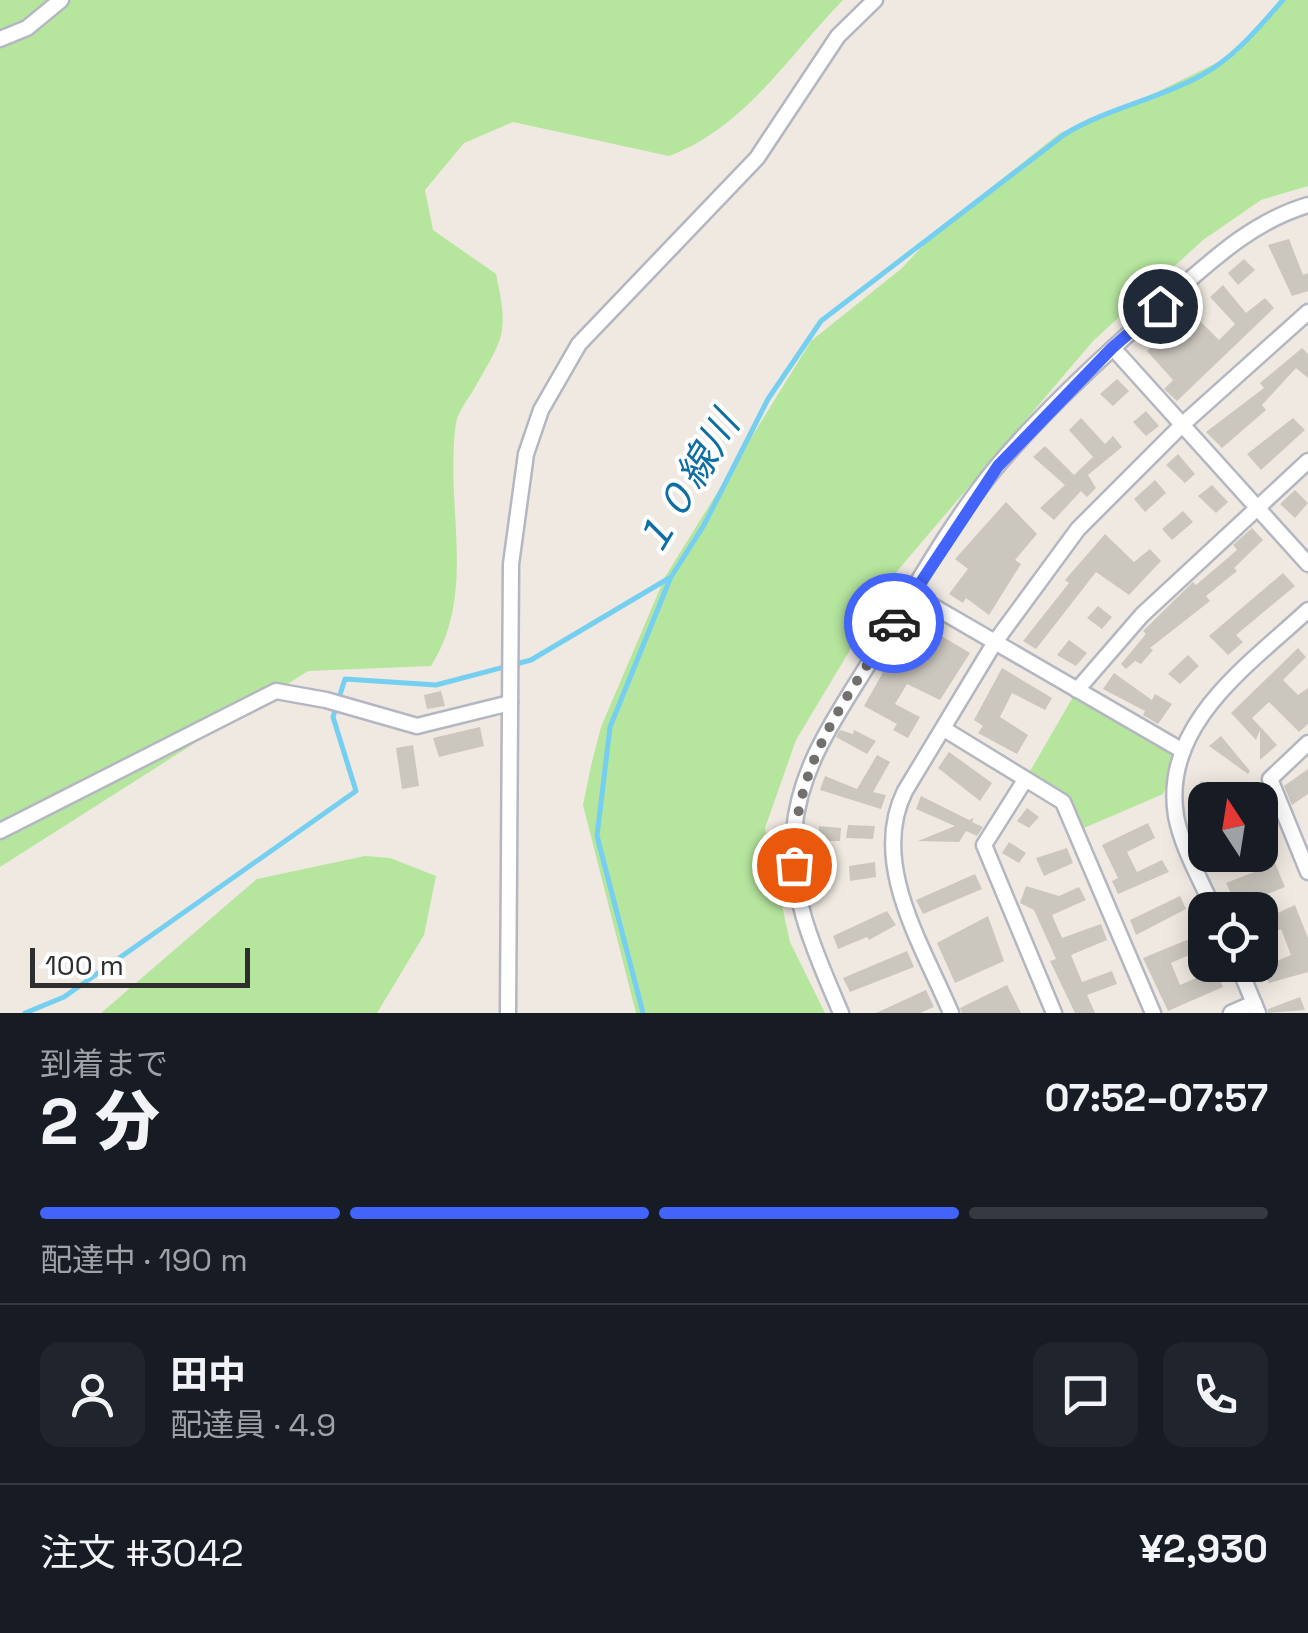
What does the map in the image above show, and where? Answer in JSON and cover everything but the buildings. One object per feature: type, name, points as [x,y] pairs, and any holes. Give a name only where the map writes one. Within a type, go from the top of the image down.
[{"type":"street","points":[[0,39],[27,28],[62,0]]},
{"type":"street","points":[[508,1013],[509,647],[517,502],[531,439],[556,380],[599,322],[756,158],[838,36],[875,0]]},
{"type":"street","points":[[841,1013],[806,930],[794,865],[794,830],[812,756],[912,594],[998,466],[1112,348],[1267,219],[1308,205]]},
{"type":"street","points":[[951,1013],[893,867],[897,806],[994,642],[1078,530],[1183,424],[1308,312]]},
{"type":"street","points":[[1112,348],[1308,564]]},
{"type":"street","points":[[1077,690],[1142,615],[1308,460]]},
{"type":"street","points":[[912,594],[1183,751]]},
{"type":"street","points":[[1207,892],[1176,817],[1174,788],[1183,751],[1198,716],[1220,691],[1308,610]]},
{"type":"street","points":[[0,832],[276,691],[326,700],[417,726],[510,703]]},
{"type":"street","points":[[944,730],[1063,802],[1153,1013]]},
{"type":"street","points":[[1308,743],[1270,779],[1308,872]]},
{"type":"street","points":[[1024,780],[984,845],[1054,1013]]},
{"type":"street","points":[[1230,1013],[1256,1008],[1245,982]]},
{"type":"green space","points":[[0,0],[843,0],[743,109],[696,144],[669,156],[513,122],[464,143],[425,190],[433,230],[496,274],[503,323],[498,345],[456,423],[453,454],[457,548],[453,609],[431,666],[308,671],[0,867]]},
{"type":"green space","points":[[1285,0],[1308,0],[1308,186],[1261,200],[1203,240],[1093,341],[898,570],[796,740],[765,828],[790,942],[825,1013],[636,1013],[583,805],[601,727],[665,577],[811,341],[901,269],[939,229],[1060,133],[1122,109],[1237,53]]},
{"type":"green space","points":[[1077,690],[1183,751],[1163,794],[1077,831],[1063,802],[1025,780]]},
{"type":"green space","points":[[365,856],[390,858],[436,876],[424,935],[377,1013],[101,1013],[257,879]]},
{"type":"waterway","name":"１０線川","points":[[25,1013],[64,997],[356,791],[333,717],[345,679],[436,685],[531,660],[671,577],[704,525],[768,399],[821,321],[1065,134],[1214,68],[1246,41],[1283,0]]},
{"type":"waterway","points":[[643,1013],[597,836],[610,727],[670,579]]},
{"type":"way so far","points":[[794,865],[794,830],[812,756],[894,623]]},
{"type":"route","points":[[894,623],[953,526],[998,466],[1112,348],[1160,306]]}]
